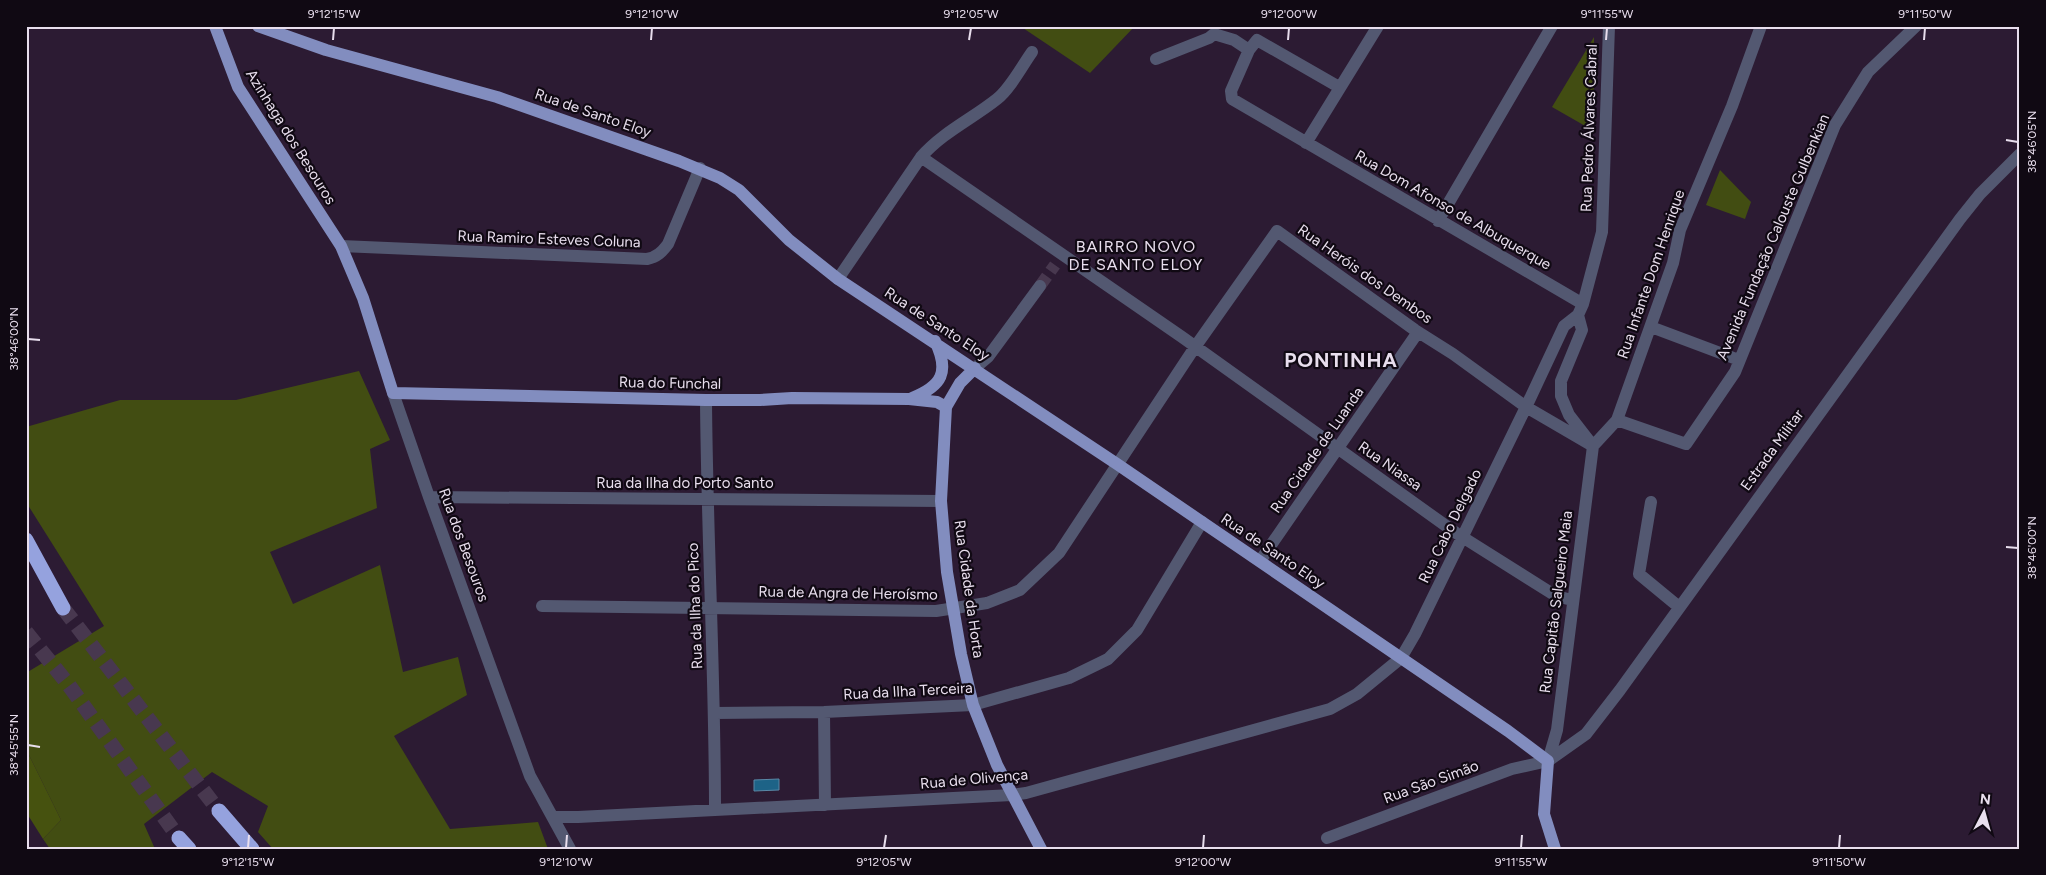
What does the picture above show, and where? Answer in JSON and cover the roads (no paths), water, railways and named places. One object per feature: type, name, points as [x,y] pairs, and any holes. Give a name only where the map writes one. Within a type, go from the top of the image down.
[{"type":"highway","points":[[26,540],[63,608]]},
{"type":"highway","points":[[219,810],[252,849]]},
{"type":"main road","name":"Azinhaga dos Besouros","points":[[215,26],[238,87],[340,246]]},
{"type":"main road","points":[[221,42],[223,26]]},
{"type":"main road","name":"Rua de Santo Eloy","points":[[258,26],[326,50],[497,97],[700,168],[720,178],[739,190],[789,240],[838,278],[976,368],[1260,561],[1508,731],[1548,761]]},
{"type":"main road","name":"Rua dos Besouros","points":[[340,246],[363,298],[393,393]]},
{"type":"main road","points":[[909,399],[936,385],[942,374],[942,359],[935,341]]},
{"type":"main road","points":[[946,407],[960,383],[976,368]]},
{"type":"main road","name":"Rua do Funchal","points":[[393,393],[706,400],[792,398],[909,399],[937,402],[946,407]]},
{"type":"main road","name":"Rua Cidade da Horta","points":[[946,407],[941,501],[947,572],[973,705],[997,765],[1041,849]]},
{"type":"main road","points":[[1548,761],[1544,814],[1556,849]]},
{"type":"street","points":[[1306,143],[1378,26]]},
{"type":"street","points":[[1438,221],[1552,26]]},
{"type":"street","name":"Rua Pedro Álvares Cabral","points":[[1581,310],[1602,232],[1609,26]]},
{"type":"street","name":"Rua Infante Dom Henrique","points":[[1617,420],[1673,263],[1680,230],[1732,106],[1761,26]]},
{"type":"street","name":"Avenida Fundação Calouste Gulbenkian","points":[[1617,420],[1686,444],[1735,372],[1835,125],[1868,72],[1916,26]]},
{"type":"street","points":[[1156,59],[1209,38],[1214,34],[1234,40],[1249,50],[1256,40],[1339,87]]},
{"type":"street","name":"Rua Dom Afonso de Albuquerque","points":[[1249,50],[1231,91],[1232,99],[1438,221],[1581,310]]},
{"type":"street","points":[[838,278],[921,157],[947,132],[999,97],[1032,52]]},
{"type":"street","name":"Estrada Militar","points":[[1548,761],[1586,734],[1620,690],[1960,219],[1980,194],[2020,154]]},
{"type":"street","name":"Rua Niassa","points":[[921,157],[1059,261],[1195,347],[1464,538],[1556,596],[1572,600]]},
{"type":"street","name":"Rua Ramiro Esteves Coluna","points":[[340,246],[654,258],[663,252],[668,244],[700,168]]},
{"type":"street","name":"Rua Heróis dos Dembos","points":[[1195,347],[1277,231],[1526,407],[1593,446]]},
{"type":"street","points":[[976,368],[988,357],[1040,286]]},
{"type":"street","points":[[1581,310],[1582,330],[1560,381],[1561,396],[1569,415],[1593,446],[1617,420]]},
{"type":"street","name":"Rua Cabo Delgado","points":[[1401,658],[1464,538],[1564,326],[1581,310]]},
{"type":"street","points":[[1651,327],[1739,360]]},
{"type":"street","name":"Rua Cidade de Luanda","points":[[1260,561],[1418,332]]},
{"type":"street","name":"Rua de Angra de Heroísmo","points":[[542,606],[936,611],[953,610],[987,603],[1020,590],[1059,553],[1195,347]]},
{"type":"street","name":"Rua dos Besouros","points":[[393,393],[428,497],[530,776],[570,849]]},
{"type":"street","name":"Rua da Ilha do Pico","points":[[706,400],[707,499],[715,713],[715,810]]},
{"type":"street","name":"Rua Capitão Salgueiro Maia","points":[[1548,761],[1557,730],[1593,446]]},
{"type":"street","name":"Rua da Ilha do Porto Santo","points":[[428,497],[941,501]]},
{"type":"street","points":[[1651,502],[1639,574],[1679,607]]},
{"type":"street","name":"Rua da Ilha Terceira","points":[[715,713],[824,712],[973,705],[1069,678],[1108,659],[1137,630],[1202,522]]},
{"type":"street","name":"Rua de Olivença","points":[[553,817],[825,805],[1026,793],[1330,709],[1357,694],[1401,658]]},
{"type":"street","points":[[824,712],[825,805]]},
{"type":"street","name":"Rua São Simão","points":[[1327,838],[1512,769],[1548,761]]},
{"type":"water","points":[[779,779],[779,790],[754,791],[754,780]]},
{"type":"tunnel","points":[[1040,286],[1055,265]]},
{"type":"tunnel","points":[[63,608],[219,811]]},
{"type":"tunnel","points":[[26,632],[68,684],[179,838]]},
{"type":"district","name":"BAIRRO NOVO DE SANTO ELOY","points":[[1136,255]]},
{"type":"district","name":"PONTINHA","points":[[1341,360]]}]
